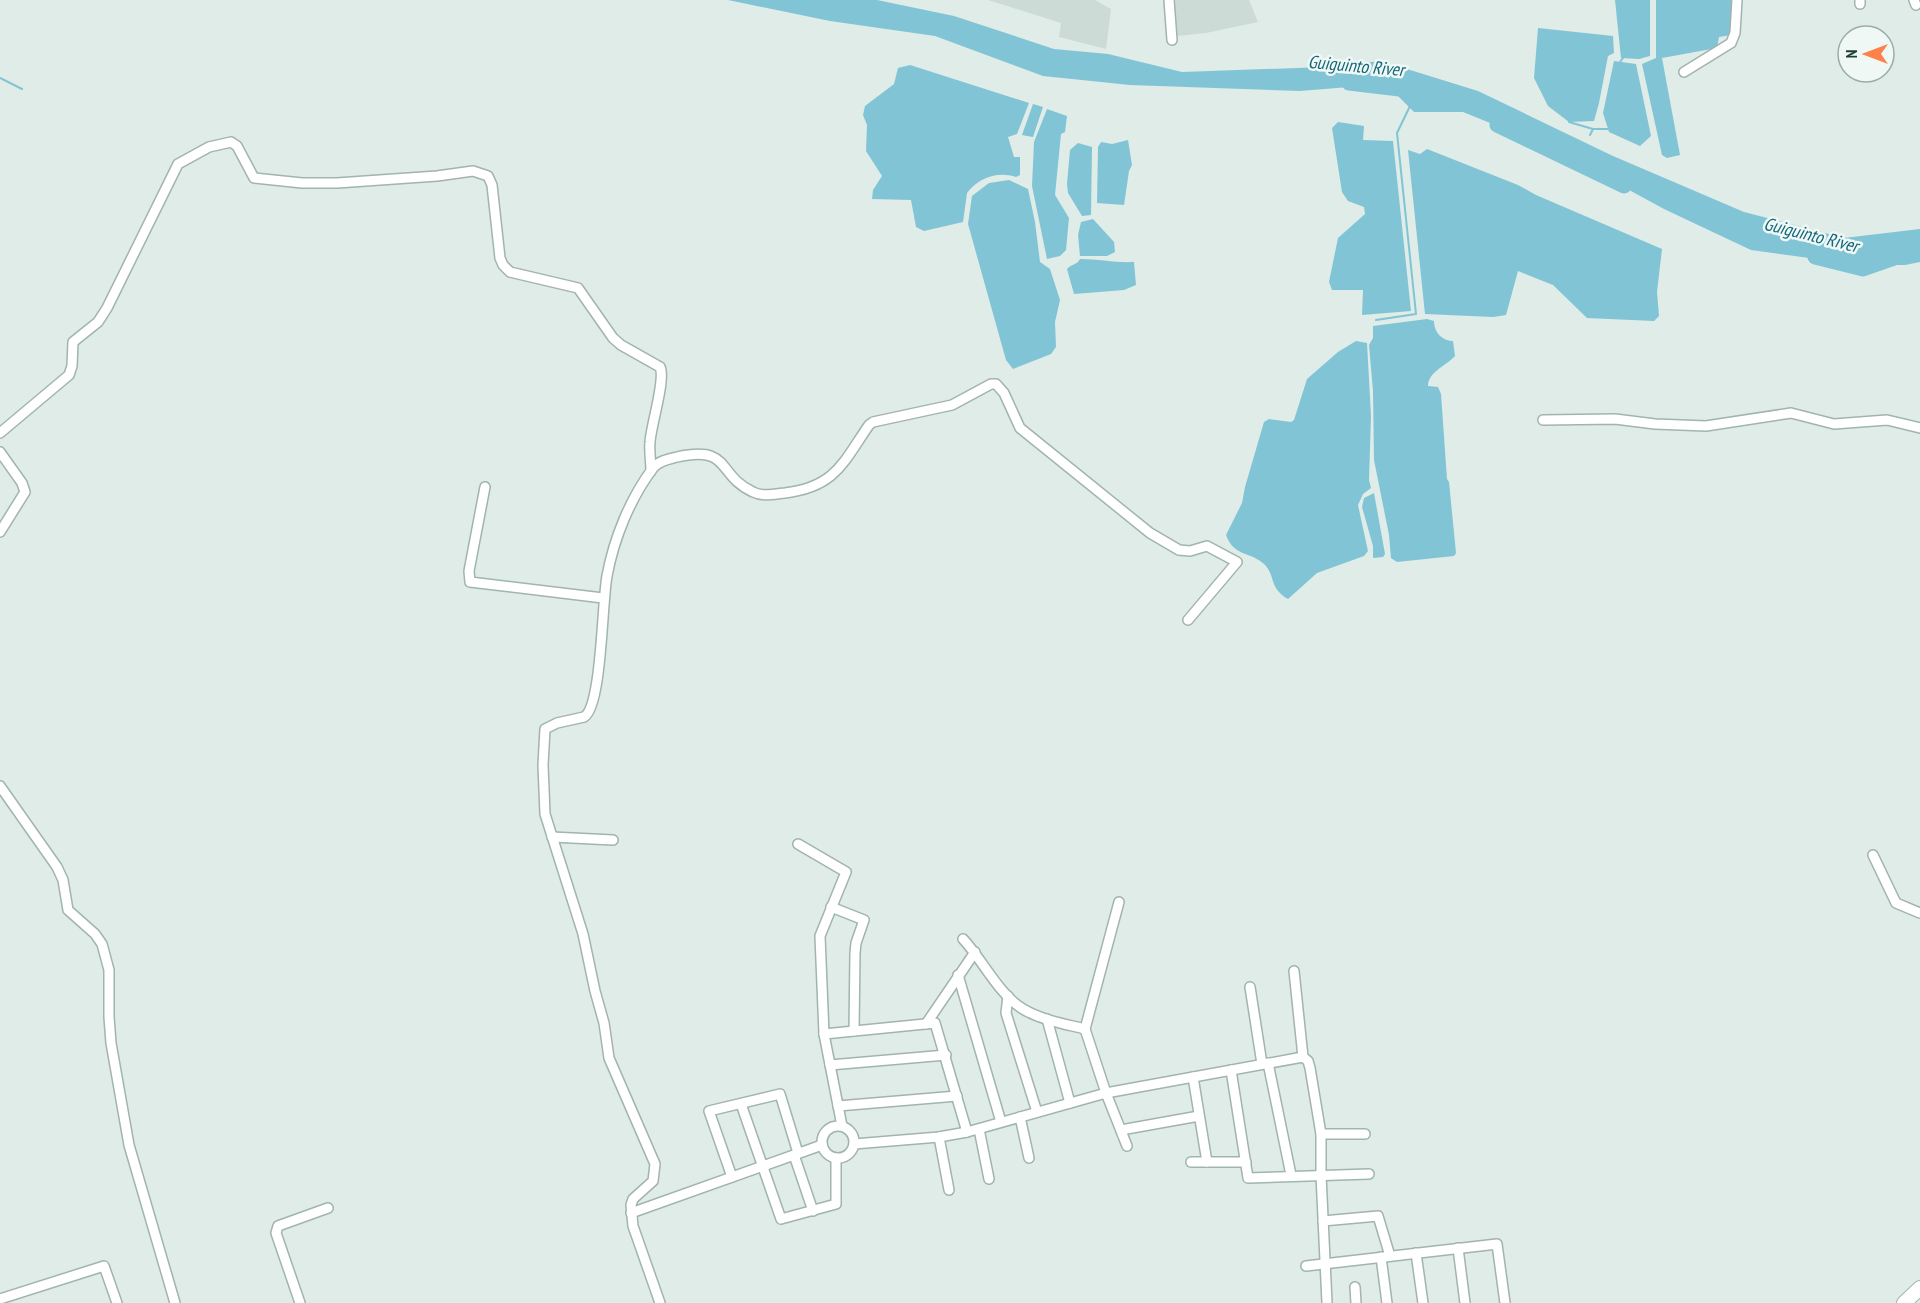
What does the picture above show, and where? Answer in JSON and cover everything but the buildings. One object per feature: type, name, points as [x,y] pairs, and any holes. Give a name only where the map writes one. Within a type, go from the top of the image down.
[{"type":"main road","points":[[1904,1303],[1920,1288]]},
{"type":"street","points":[[1169,0],[1172,40]]},
{"type":"street","points":[[1684,72],[1731,43],[1735,33],[1737,0]]},
{"type":"street","points":[[0,433],[69,375],[72,366],[73,342],[98,322],[177,164],[209,147],[228,141],[237,146],[254,178],[264,180],[337,183],[437,176],[473,171],[488,176],[492,185],[500,258],[503,265],[510,272],[578,288],[613,338],[662,370],[662,383],[655,407],[649,444],[651,471]]},
{"type":"street","points":[[660,1303],[633,1226],[631,1213],[631,1205],[637,1194],[653,1181],[655,1164],[609,1058],[604,1023],[583,934],[545,814],[544,732],[550,725],[584,717],[590,712],[598,673],[603,598],[612,554],[632,502],[651,471],[659,463],[673,458],[707,454],[715,456],[740,483],[754,493],[767,495],[796,492],[836,473],[868,425],[873,422],[952,405],[991,384],[996,384],[1004,393],[1020,428],[1150,533],[1179,550],[1190,551],[1207,546],[1237,562],[1188,620]]},
{"type":"street","points":[[1543,420],[1615,419],[1655,424],[1706,426],[1791,413],[1834,424],[1887,420],[1920,428]]},
{"type":"street","points":[[0,452],[22,483],[25,492],[0,532]]},
{"type":"street","points":[[485,487],[469,571],[470,582],[603,598]]},
{"type":"street","points":[[0,786],[57,867],[63,880],[68,910],[95,934],[102,944],[109,970],[111,1044],[129,1144],[175,1303]]},
{"type":"street","points":[[552,837],[613,840]]},
{"type":"street","points":[[798,844],[846,872],[820,936],[824,1034],[842,1126]]},
{"type":"street","points":[[1873,855],[1896,903],[1920,913]]},
{"type":"street","points":[[1119,902],[1085,1029],[1106,1093],[1127,1146]]},
{"type":"street","points":[[831,907],[864,920],[856,943],[854,1031]]},
{"type":"street","points":[[963,939],[1008,996],[1023,1009],[1085,1029]]},
{"type":"street","points":[[926,1023],[975,952]]},
{"type":"street","points":[[1294,971],[1303,1057],[1308,1061],[1310,1068],[1321,1134],[1327,1303]]},
{"type":"street","points":[[958,975],[1001,1122]]},
{"type":"street","points":[[1250,987],[1291,1175]]},
{"type":"street","points":[[1008,996],[1006,1013],[1037,1112]]},
{"type":"street","points":[[1047,1018],[1070,1103]]},
{"type":"street","points":[[824,1034],[936,1023],[967,1132]]},
{"type":"street","points":[[830,1065],[946,1055]]},
{"type":"street","points":[[854,1144],[939,1137],[967,1132],[1106,1093],[1303,1057]]},
{"type":"street","points":[[1231,1070],[1248,1178],[1369,1174]]},
{"type":"street","points":[[1193,1077],[1207,1162]]},
{"type":"street","points":[[732,1177],[709,1111],[780,1094],[813,1211]]},
{"type":"street","points":[[838,1106],[957,1096]]},
{"type":"street","points":[[741,1104],[781,1219],[836,1204],[836,1158]]},
{"type":"street","points":[[1121,1130],[1199,1116]]},
{"type":"street","points":[[1020,1117],[1029,1158]]},
{"type":"street","points":[[842,1126],[853,1135],[854,1144],[850,1153],[836,1158],[828,1154],[822,1145],[822,1137],[828,1129],[842,1126]]},
{"type":"street","points":[[978,1129],[989,1179]]},
{"type":"street","points":[[1321,1134],[1365,1134]]},
{"type":"street","points":[[939,1137],[949,1190]]},
{"type":"street","points":[[631,1213],[822,1145]]},
{"type":"street","points":[[1191,1162],[1246,1162]]},
{"type":"street","points":[[300,1303],[276,1229],[278,1226],[328,1208]]},
{"type":"street","points":[[1323,1221],[1378,1216],[1385,1257],[1387,1303]]},
{"type":"street","points":[[1306,1266],[1497,1244],[1505,1303]]},
{"type":"street","points":[[1458,1248],[1465,1303]]},
{"type":"street","points":[[1416,1253],[1423,1303]]},
{"type":"street","points":[[0,1299],[104,1266],[117,1303]]},
{"type":"street","points":[[1355,1287],[1356,1303]]},
{"type":"shaded area","points":[[988,0],[1095,0],[1111,9],[1106,49],[1059,37],[1061,23]]},
{"type":"shaded area","points":[[1174,0],[1249,0],[1258,22],[1206,33],[1177,36]]},
{"type":"water","points":[[728,0],[877,0],[954,16],[1054,49],[1108,54],[1182,72],[1325,67],[1381,61],[1478,91],[1613,156],[1744,212],[1844,238],[1920,229],[1920,262],[1905,265],[1860,265],[1751,250],[1664,209],[1554,149],[1463,112],[1414,112],[1386,84],[1300,91],[1130,85],[1043,76],[935,36],[830,21]]},
{"type":"water","points":[[1615,0],[1650,0],[1650,56],[1639,59],[1621,58]]},
{"type":"water","points":[[1656,0],[1734,0],[1731,35],[1719,37],[1717,48],[1662,58],[1680,155],[1667,158],[1662,155],[1642,64],[1656,58]]},
{"type":"water","points":[[1538,28],[1613,36],[1614,53],[1608,56],[1594,121],[1569,122],[1548,106],[1534,78]]},
{"type":"water","points":[[1614,61],[1636,64],[1651,136],[1640,146],[1609,132],[1603,113]]},
{"type":"water","points":[[910,65],[1029,103],[1017,134],[1008,137],[1014,157],[1020,157],[1020,175],[1016,177],[996,175],[983,179],[967,193],[963,222],[924,231],[916,227],[911,200],[872,199],[873,190],[882,176],[866,151],[867,125],[863,115],[865,106],[894,84],[898,68]]},
{"type":"water","points":[[1033,104],[1043,107],[1033,137],[1022,135]]},
{"type":"water","points":[[1047,109],[1067,116],[1065,132],[1061,134],[1055,195],[1069,218],[1066,250],[1060,256],[1047,259],[1032,186],[1034,142]]},
{"type":"water","points":[[1338,122],[1364,126],[1363,140],[1393,141],[1411,311],[1362,315],[1363,290],[1332,290],[1329,282],[1338,238],[1365,214],[1364,207],[1348,201],[1342,192],[1332,128]]},
{"type":"water","points":[[1128,140],[1132,165],[1124,205],[1097,203],[1098,147],[1101,142],[1112,144]]},
{"type":"water","points":[[1078,143],[1092,147],[1091,215],[1082,216],[1068,193],[1070,150]]},
{"type":"water","points":[[1427,149],[1518,185],[1536,195],[1662,249],[1657,292],[1659,316],[1654,321],[1587,318],[1553,285],[1518,271],[1506,315],[1493,317],[1425,314],[1408,150],[1420,154]]},
{"type":"water","points":[[1009,180],[1028,189],[1040,262],[1050,269],[1060,300],[1055,322],[1056,347],[1051,354],[1013,369],[1006,360],[968,224],[972,196],[989,183]]},
{"type":"water","points":[[1093,219],[1114,242],[1115,252],[1107,256],[1080,256],[1078,235],[1081,222]]},
{"type":"water","points":[[1080,259],[1134,262],[1136,285],[1124,290],[1074,294],[1067,269]]},
{"type":"water","points":[[1427,319],[1434,321],[1435,329],[1442,338],[1453,341],[1455,356],[1434,373],[1428,386],[1438,387],[1441,394],[1447,479],[1456,553],[1454,556],[1397,562],[1391,558],[1389,535],[1374,460],[1373,391],[1369,345],[1373,338],[1373,326]]},
{"type":"water","points":[[1356,341],[1367,343],[1371,416],[1369,480],[1371,488],[1363,494],[1358,505],[1368,551],[1364,556],[1317,573],[1288,599],[1275,586],[1268,568],[1259,560],[1233,547],[1226,535],[1242,503],[1264,422],[1269,419],[1291,422],[1294,420],[1307,379],[1338,352]]},
{"type":"water","points":[[1374,493],[1385,554],[1383,557],[1373,558],[1373,546],[1362,507],[1364,498]]},
{"type":"waterway","points":[[1620,62],[1623,58]]},
{"type":"waterway","points":[[0,78],[22,89]]},
{"type":"waterway","name":"Guiguinto River","points":[[1349,83],[1408,90]]},
{"type":"waterway","points":[[1376,320],[1416,314],[1397,133],[1410,106]]},
{"type":"waterway","points":[[1569,122],[1593,129],[1608,129]]},
{"type":"waterway","name":"Guiguinto River","points":[[1497,125],[1624,186]]},
{"type":"waterway","points":[[1590,135],[1593,129]]},
{"type":"waterway","name":"Guiguinto River","points":[[1815,257],[1863,269],[1920,249]]}]
